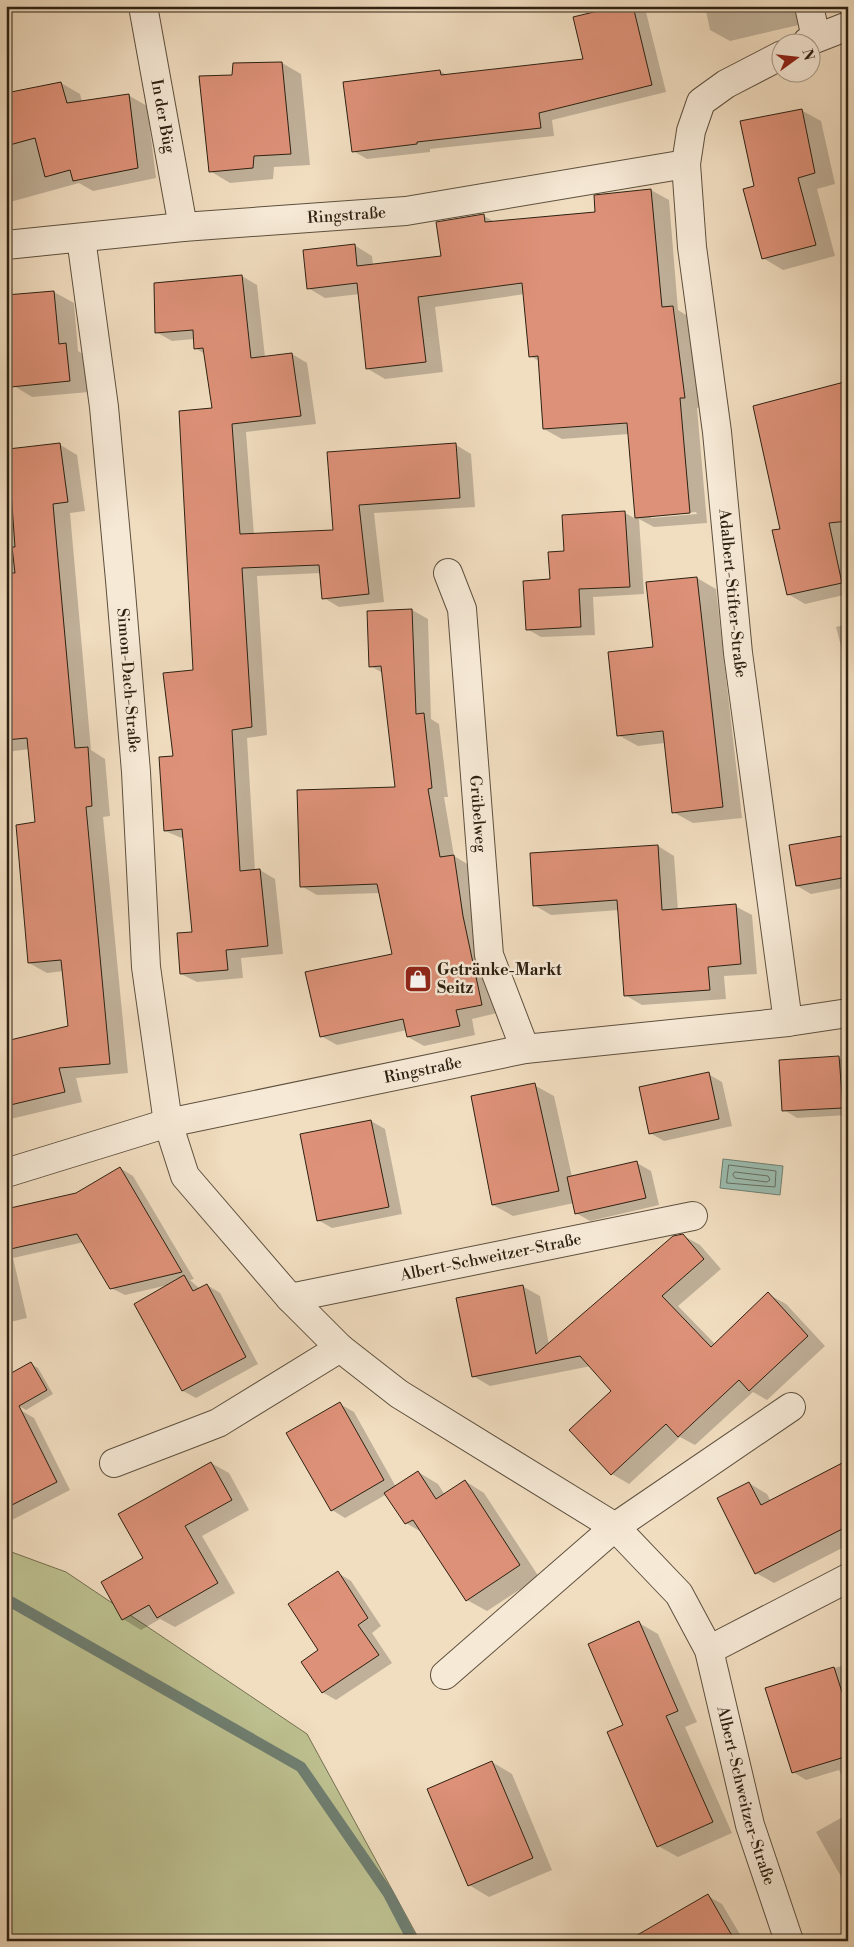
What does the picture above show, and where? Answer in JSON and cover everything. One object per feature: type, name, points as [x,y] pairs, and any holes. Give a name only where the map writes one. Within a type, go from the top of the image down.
[{"type":"street","name":"In der Büg","points":[[143,6],[183,227]]},
{"type":"street","points":[[809,6],[811,32]]},
{"type":"street","points":[[822,36],[848,26]]},
{"type":"street","name":"Adalbert-Stifter-Straße","points":[[772,60],[726,84],[701,102],[691,131],[686,164],[692,247],[718,432],[738,653],[788,1022]]},
{"type":"street","name":"Ringstraße","points":[[6,245],[183,227],[406,211],[686,164]]},
{"type":"street","name":"Simon-Dach-Straße","points":[[82,238],[104,407],[121,590],[136,772],[146,967],[168,1123]]},
{"type":"street","name":"Grübelweg","points":[[448,573],[462,609],[489,955],[525,1049]]},
{"type":"street","name":"Ringstraße","points":[[6,1173],[168,1123],[525,1049],[788,1022],[848,1013]]},
{"type":"street","name":"Albert-Schweitzer-Straße","points":[[168,1123],[185,1176],[290,1298],[340,1348],[399,1394],[615,1527],[679,1594],[709,1650],[750,1825],[789,1941]]},
{"type":"street","name":"Albert-Schweitzer-Straße","points":[[290,1298],[693,1216]]},
{"type":"street","points":[[114,1462],[218,1423],[340,1348]]},
{"type":"street","points":[[445,1675],[615,1527],[792,1407]]},
{"type":"street","points":[[709,1650],[848,1578]]},
{"type":"green space","points":[[6,1550],[66,1572],[307,1734],[420,1941],[6,1941]]},
{"type":"water","points":[[723,1159],[783,1166],[780,1195],[720,1188]]},
{"type":"building","points":[[619,6],[633,6],[652,85],[539,113],[541,128],[417,142],[417,144],[352,152],[343,82],[440,70],[441,75],[583,59],[573,17]]},
{"type":"building","points":[[282,62],[291,154],[254,156],[253,168],[209,172],[199,76],[232,75],[233,63]]},
{"type":"building","points":[[61,82],[67,103],[129,94],[138,168],[73,181],[70,170],[45,177],[35,138],[6,146],[6,93]]},
{"type":"building","points":[[802,109],[815,173],[798,178],[816,245],[762,259],[743,189],[754,186],[740,121]]},
{"type":"building","points":[[651,189],[662,307],[673,306],[685,398],[680,398],[690,513],[635,518],[627,423],[543,429],[538,356],[529,357],[522,283],[418,297],[426,362],[366,369],[357,283],[307,289],[303,250],[355,244],[357,266],[441,256],[436,222],[484,214],[485,222],[595,212],[594,195]]},
{"type":"building","points":[[242,275],[251,358],[292,353],[301,416],[232,424],[240,534],[333,530],[327,452],[456,443],[460,498],[359,505],[369,594],[322,599],[319,565],[242,568],[252,727],[232,730],[240,871],[260,869],[268,946],[226,950],[228,970],[180,974],[177,933],[192,932],[182,829],[164,831],[159,757],[173,756],[163,673],[193,670],[179,411],[212,408],[203,348],[194,349],[193,330],[155,333],[154,283]]},
{"type":"building","points":[[54,291],[59,344],[66,343],[70,381],[11,387],[10,373],[6,373],[6,295]]},
{"type":"building","points":[[848,381],[848,521],[829,523],[842,583],[787,595],[772,530],[780,529],[753,406]]},
{"type":"building","points":[[60,443],[68,502],[53,504],[75,748],[88,747],[92,806],[86,807],[110,1064],[59,1068],[65,1092],[6,1106],[6,1041],[68,1026],[61,960],[28,963],[16,825],[35,822],[27,738],[6,740],[6,573],[15,573],[12,547],[15,547],[8,449]]},
{"type":"building","points":[[625,511],[630,587],[579,589],[581,627],[526,630],[523,581],[550,579],[548,552],[564,551],[562,515]]},
{"type":"building","points":[[697,577],[723,807],[672,813],[663,731],[617,736],[608,652],[653,647],[646,582]]},
{"type":"building","points":[[412,609],[416,714],[424,713],[432,788],[428,789],[440,857],[454,855],[463,916],[482,1005],[456,1010],[460,1026],[407,1037],[403,1019],[320,1037],[305,972],[392,954],[377,884],[300,887],[297,790],[395,787],[381,666],[369,667],[367,611]]},
{"type":"building","points":[[842,836],[848,877],[796,886],[789,845]]},
{"type":"building","points":[[658,845],[662,910],[736,904],[741,964],[708,967],[710,990],[624,996],[617,900],[533,906],[530,853]]},
{"type":"building","points":[[839,1056],[843,1108],[782,1111],[779,1060]]},
{"type":"building","points":[[709,1072],[719,1119],[649,1134],[639,1087]]},
{"type":"building","points":[[535,1083],[559,1191],[492,1205],[471,1096]]},
{"type":"building","points":[[371,1120],[389,1207],[317,1221],[300,1134]]},
{"type":"building","points":[[637,1161],[646,1198],[575,1214],[567,1177]]},
{"type":"building","points":[[120,1167],[182,1272],[110,1289],[77,1234],[6,1250],[6,1209],[76,1193]]},
{"type":"building","points":[[683,1234],[704,1259],[662,1296],[711,1347],[768,1292],[808,1336],[749,1391],[739,1380],[678,1437],[666,1424],[611,1475],[569,1430],[611,1391],[580,1356],[472,1377],[456,1298],[523,1285],[536,1354],[673,1236]]},
{"type":"building","points":[[184,1275],[193,1291],[207,1284],[246,1357],[182,1391],[134,1304]]},
{"type":"building","points":[[31,1362],[47,1390],[19,1406],[57,1482],[6,1508],[6,1376]]},
{"type":"building","points":[[340,1402],[384,1480],[331,1511],[286,1433]]},
{"type":"building","points":[[848,1460],[848,1526],[755,1574],[717,1498],[749,1482],[761,1505]]},
{"type":"building","points":[[211,1462],[232,1500],[185,1526],[218,1583],[157,1618],[149,1605],[122,1620],[101,1582],[143,1558],[118,1514]]},
{"type":"building","points":[[418,1471],[436,1499],[465,1480],[520,1565],[466,1601],[413,1520],[405,1524],[384,1493]]},
{"type":"building","points":[[338,1571],[368,1618],[358,1625],[379,1655],[322,1693],[301,1662],[318,1650],[288,1604]]},
{"type":"building","points":[[639,1621],[678,1711],[666,1716],[713,1822],[657,1847],[607,1732],[623,1725],[588,1644]]},
{"type":"building","points":[[834,1667],[848,1711],[848,1756],[792,1773],[765,1688]]},
{"type":"building","points":[[492,1761],[533,1858],[468,1886],[427,1789]]},
{"type":"building","points":[[708,1894],[735,1941],[627,1941]]},
{"type":"waterway","points":[[6,1599],[301,1767],[388,1893],[413,1941]]},
{"type":"place","name":"Getränke-Markt Seitz","points":[[418,979]]}]
